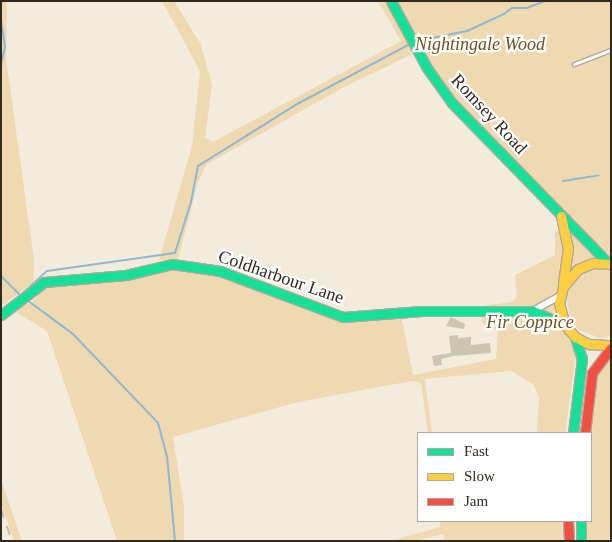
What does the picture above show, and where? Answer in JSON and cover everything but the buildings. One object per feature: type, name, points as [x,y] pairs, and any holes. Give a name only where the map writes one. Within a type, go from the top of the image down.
[{"type":"main road","name":"Romsey Road","points":[[390,1],[427,68],[452,103],[609,263]]},
{"type":"main road","points":[[561,213],[568,248],[560,311],[564,325],[576,337],[589,344],[611,347],[592,373],[586,432]]},
{"type":"main road","points":[[562,291],[578,269],[593,263],[609,263]]},
{"type":"main road","name":"Coldharbour Lane","points":[[1,315],[25,298],[35,287],[55,279],[126,275],[172,264],[220,271],[343,317],[422,311],[533,311],[564,325]]},
{"type":"main road","points":[[574,432],[582,358],[576,337]]},
{"type":"main road","points":[[568,522],[569,541]]},
{"type":"main road","points":[[581,522],[581,541]]},
{"type":"street","name":"Coldharbour Lane","points":[[533,311],[562,291]]},
{"type":"lane","points":[[574,64],[611,50]]},
{"type":"path","points":[[572,16],[595,1]]},
{"type":"green space","points":[[1,1],[6,1],[6,58],[34,260],[33,283],[1,306]]},
{"type":"green space","name":"Nightingale Wood","points":[[162,1],[174,1],[201,45],[212,85],[205,138],[213,142],[401,41],[378,1],[611,1],[611,256],[585,235],[471,118],[445,89],[421,50],[346,86],[207,164],[198,182],[178,259],[159,260],[192,146],[200,71]]},
{"type":"green space","points":[[569,230],[599,260],[569,273],[571,262]]},
{"type":"green space","name":"Fir Coppice","points":[[555,231],[562,232],[565,248],[555,312],[576,355],[565,432],[537,432],[539,397],[534,385],[511,371],[425,379],[432,432],[428,432],[421,383],[412,381],[298,402],[173,437],[184,507],[184,541],[117,541],[47,331],[16,312],[1,321],[20,306],[32,303],[45,287],[63,282],[141,276],[168,270],[213,272],[326,315],[401,315],[413,375],[496,359],[498,331],[482,323],[482,306],[512,302],[517,297],[515,275],[555,255]]},
{"type":"green space","points":[[600,268],[611,269],[611,336],[600,338],[579,330],[571,321],[566,297],[578,276]]},
{"type":"green space","points":[[611,355],[611,541],[585,541],[585,522],[592,522],[592,432],[590,432],[596,372]]},
{"type":"green space","points":[[1,480],[22,541],[14,541],[1,503]]},
{"type":"green space","points":[[440,522],[562,522],[563,541],[445,541],[443,534],[414,541],[392,541],[440,527]]},
{"type":"waterway","points":[[417,41],[467,31],[504,14],[512,8],[527,8],[545,1]]},
{"type":"waterway","points":[[1,21],[5,47],[1,65]]},
{"type":"waterway","points":[[21,295],[47,271],[175,253],[191,202],[198,166],[299,103],[410,44]]},
{"type":"waterway","points":[[563,181],[599,175]]},
{"type":"waterway","points":[[1,276],[19,294]]},
{"type":"waterway","points":[[27,300],[73,334],[158,423],[167,456],[175,541]]},
{"type":"railway","points":[[1,509],[12,541]]},
{"type":"traffic: fast","points":[[391,1],[427,68],[452,103],[608,263]]},
{"type":"traffic: fast","points":[[1,315],[44,282],[126,275],[172,264],[220,271],[343,317],[422,311],[533,311],[565,325]]},
{"type":"traffic: fast","points":[[573,432],[582,359],[575,337]]},
{"type":"traffic: fast","points":[[581,522],[581,541]]},
{"type":"traffic: slow","points":[[561,216],[568,248],[563,284]]},
{"type":"traffic: slow","points":[[611,264],[593,263],[578,269],[563,287],[559,303],[565,325],[575,337],[589,344],[611,345]]},
{"type":"traffic: jam","points":[[585,432],[592,373],[611,348]]},
{"type":"traffic: jam","points":[[568,522],[569,541]]}]
